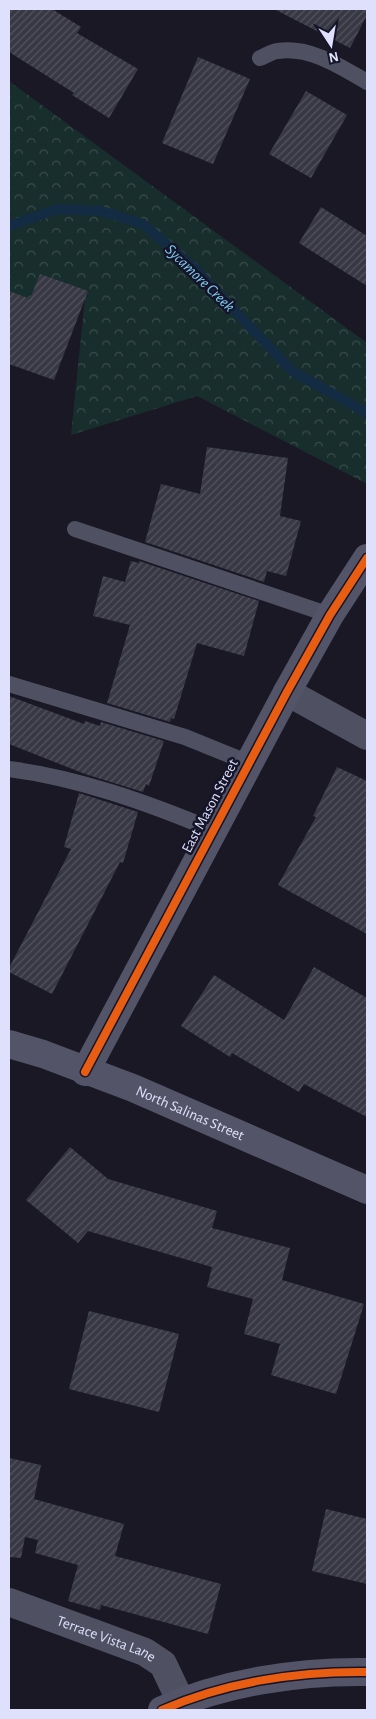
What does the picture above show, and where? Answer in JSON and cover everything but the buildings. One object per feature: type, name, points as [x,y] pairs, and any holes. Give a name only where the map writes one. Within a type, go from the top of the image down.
[{"type":"street","name":"East Mason Street","points":[[85,1072],[287,692],[330,615],[367,558]]},
{"type":"street","points":[[287,692],[367,736]]},
{"type":"street","name":"North Salinas Street","points":[[9,1044],[43,1054],[85,1072],[133,1088],[367,1190]]},
{"type":"street","name":"Terrace Vista Lane","points":[[9,1602],[145,1652],[163,1664],[172,1706]]},
{"type":"street","points":[[172,1706],[224,1688],[263,1681],[307,1675],[367,1672]]},
{"type":"lane","points":[[260,58],[278,50],[300,51],[335,64],[367,82]]},
{"type":"lane","points":[[75,528],[330,615]]},
{"type":"lane","points":[[9,684],[186,737],[249,763]]},
{"type":"lane","points":[[9,769],[41,773],[151,805],[213,830]]},
{"type":"green space","points":[[9,81],[367,343],[367,484],[197,396],[71,435],[85,297],[9,316]]},
{"type":"waterway","name":"Sycamore Creek","points":[[9,226],[57,209],[101,211],[143,224],[193,267],[292,371],[367,413]]},
{"type":"cycle path","points":[[85,1072],[287,692],[330,615],[367,558]]},
{"type":"cycle path","points":[[162,1710],[211,1692],[263,1680],[289,1676],[367,1672]]}]
